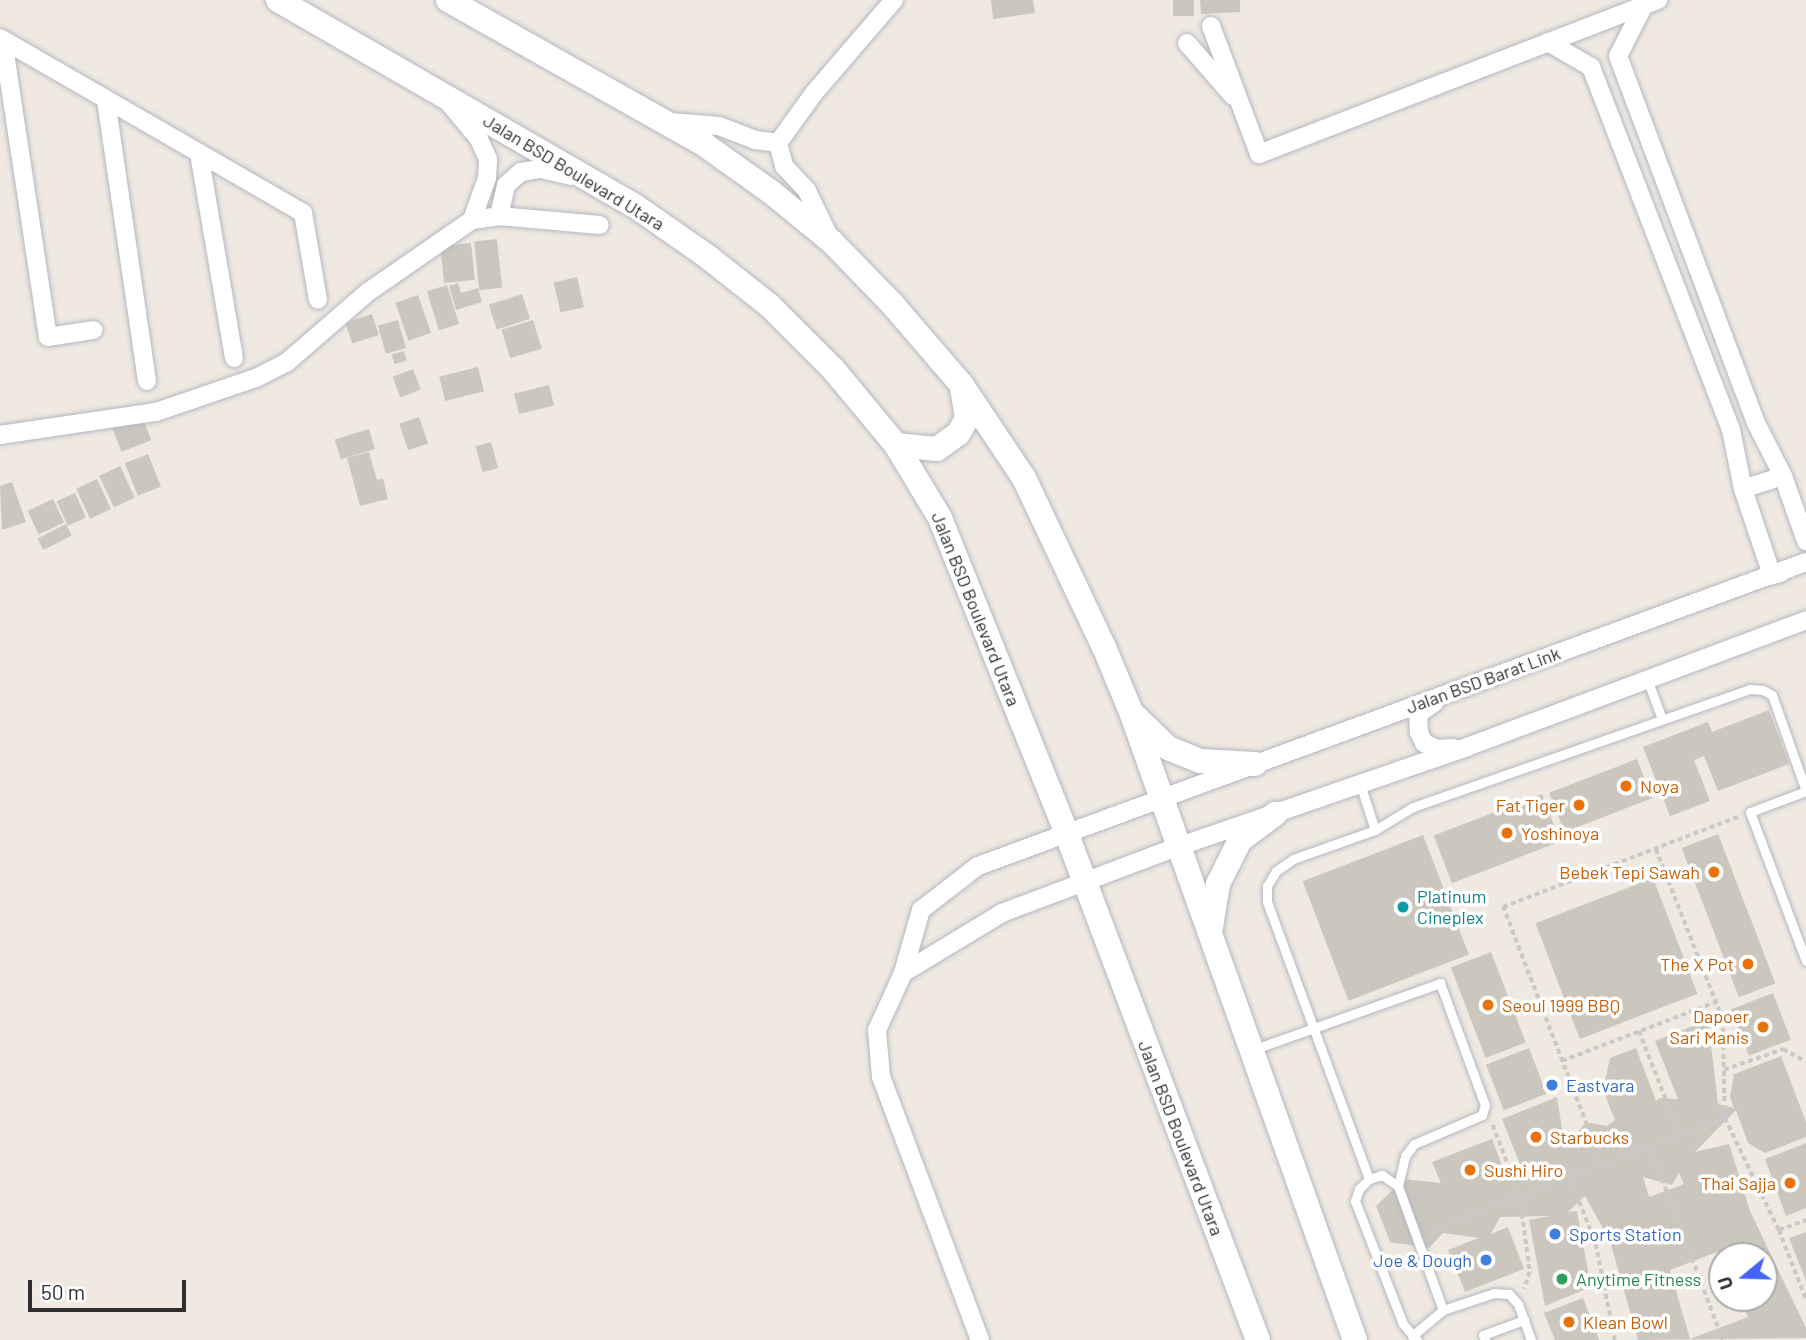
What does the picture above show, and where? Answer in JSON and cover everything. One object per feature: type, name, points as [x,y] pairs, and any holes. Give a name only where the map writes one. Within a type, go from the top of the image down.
[{"type":"main road","name":"Jalan BSD Boulevard Utara","points":[[278,0],[595,182],[698,249],[770,306],[833,369],[896,445],[940,518],[1066,832],[1258,1340]]},
{"type":"main road","points":[[448,0],[705,145],[771,191],[832,242],[894,305],[961,384],[1024,478],[1104,647],[1131,712],[1209,937],[1355,1340]]},
{"type":"main road","points":[[896,445],[937,449],[958,434],[967,419],[961,384]]},
{"type":"main road","points":[[1131,712],[1168,748],[1201,761],[1255,764]]},
{"type":"main road","points":[[1209,937],[1218,884],[1240,840],[1275,814]]},
{"type":"street","points":[[778,143],[814,93],[894,0]]},
{"type":"street","points":[[1211,26],[1259,154],[1651,3]]},
{"type":"street","points":[[1591,67],[1619,56],[1651,3]]},
{"type":"street","points":[[1,39],[303,212],[318,300]]},
{"type":"street","points":[[1,39],[48,337],[93,330]]},
{"type":"street","points":[[1548,42],[1591,67],[1731,430],[1743,489],[1772,575],[1806,570]]},
{"type":"street","points":[[1187,43],[1240,104]]},
{"type":"street","points":[[1619,56],[1756,423],[1783,476],[1806,541]]},
{"type":"street","points":[[440,93],[478,139],[488,159],[487,178],[472,220]]},
{"type":"street","points":[[107,100],[147,381]]},
{"type":"street","points":[[663,121],[719,126],[755,140],[778,143]]},
{"type":"street","points":[[778,143],[784,166],[807,191],[832,242]]},
{"type":"street","points":[[200,153],[234,358]]},
{"type":"street","points":[[499,216],[506,185],[521,172],[541,169],[595,182]]},
{"type":"street","points":[[0,435],[156,412],[266,373],[286,363],[368,292],[472,220],[499,216],[600,225]]},
{"type":"street","points":[[1743,489],[1783,476]]},
{"type":"street","name":"Jalan BSD Barat Link","points":[[980,1340],[881,1076],[877,1030],[903,973],[921,910],[978,866],[1806,562]]},
{"type":"street","points":[[903,973],[1002,913],[1177,847],[1467,747],[1805,623]]},
{"type":"street","points":[[1447,694],[1418,715],[1419,733],[1424,743],[1437,749],[1467,747]]},
{"type":"lane","points":[[1647,679],[1662,719]]},
{"type":"lane","points":[[1369,1180],[1267,901],[1267,886],[1276,871],[1293,859],[1375,830],[1413,807],[1750,689],[1763,690],[1772,695],[1806,791],[1750,812],[1801,935],[1806,961]]},
{"type":"lane","points":[[1360,784],[1375,830]]},
{"type":"lane","points":[[1251,1051],[1440,983],[1485,1105],[1482,1115],[1414,1144],[1405,1156],[1398,1185],[1443,1310]]},
{"type":"lane","points":[[1398,1185],[1382,1175],[1369,1180],[1359,1189],[1355,1201],[1403,1324],[1414,1338],[1443,1310],[1494,1293],[1509,1294],[1518,1304],[1531,1340]]},
{"type":"lane","points":[[1485,1340],[1483,1335],[1524,1320]]},
{"type":"path","points":[[1602,1165],[1503,907],[1750,812]]},
{"type":"path","points":[[1656,849],[1723,1020],[1724,1118],[1779,1230],[1806,1298]]},
{"type":"path","points":[[1562,1061],[1716,1002]]},
{"type":"path","points":[[1639,1031],[1681,1135]]},
{"type":"path","points":[[1724,1070],[1783,1049],[1806,1062]]},
{"type":"path","points":[[1482,1115],[1494,1127],[1520,1197],[1530,1272],[1518,1304]]},
{"type":"path","points":[[1416,1236],[1724,1118]]},
{"type":"path","points":[[1650,1147],[1723,1340]]},
{"type":"path","points":[[1570,1178],[1595,1244],[1615,1340]]},
{"type":"path","points":[[1779,1230],[1806,1220]]},
{"type":"building","points":[[991,0],[1033,0],[1035,13],[993,19]]},
{"type":"building","points":[[1173,0],[1194,0],[1194,16],[1173,16]]},
{"type":"building","points":[[1200,0],[1240,0],[1240,12],[1201,14]]},
{"type":"building","points":[[497,239],[502,288],[479,290],[474,241]]},
{"type":"building","points":[[471,243],[475,280],[444,283],[440,246]]},
{"type":"building","points":[[577,277],[584,307],[561,313],[554,282]]},
{"type":"building","points":[[458,283],[461,293],[478,288],[482,302],[456,310],[449,286]]},
{"type":"building","points":[[447,285],[459,324],[439,330],[427,291]]},
{"type":"building","points":[[522,294],[530,319],[497,330],[489,305]]},
{"type":"building","points":[[418,295],[431,333],[408,341],[395,303]]},
{"type":"building","points":[[372,314],[379,335],[352,344],[345,323]]},
{"type":"building","points":[[398,320],[406,348],[386,354],[378,326]]},
{"type":"building","points":[[533,320],[542,349],[510,358],[501,330]]},
{"type":"building","points":[[404,351],[407,361],[394,364],[392,355]]},
{"type":"building","points":[[478,367],[484,391],[445,401],[439,377]]},
{"type":"building","points":[[413,369],[421,390],[400,397],[392,377]]},
{"type":"building","points":[[549,385],[554,405],[519,414],[514,394]]},
{"type":"building","points":[[142,416],[151,440],[121,452],[112,427]]},
{"type":"building","points":[[419,417],[428,443],[408,450],[399,424]]},
{"type":"building","points":[[369,429],[375,449],[341,460],[335,440]]},
{"type":"building","points":[[491,442],[498,468],[483,472],[476,446]]},
{"type":"building","points":[[369,452],[377,480],[383,478],[388,499],[360,506],[347,458]]},
{"type":"building","points":[[148,454],[161,486],[138,496],[125,463]]},
{"type":"building","points":[[120,466],[135,498],[114,507],[99,476]]},
{"type":"building","points":[[97,479],[111,509],[90,519],[76,489]]},
{"type":"building","points":[[12,482],[26,522],[2,530],[0,486]]},
{"type":"building","points":[[75,493],[86,518],[68,526],[57,501]]},
{"type":"building","points":[[53,499],[64,523],[39,534],[28,511]]},
{"type":"building","points":[[66,524],[72,536],[43,550],[37,539]]},
{"type":"building","points":[[1769,710],[1789,764],[1718,791],[1704,756],[1694,760],[1710,801],[1670,816],[1643,747],[1708,722],[1712,732]]},
{"type":"building","points":[[1637,759],[1652,798],[1564,832],[1549,793]]},
{"type":"building","points":[[1542,794],[1560,842],[1452,883],[1434,836]]},
{"type":"building","points":[[1718,834],[1775,983],[1739,997],[1682,848]]},
{"type":"building","points":[[1423,835],[1469,954],[1348,1001],[1303,881]]},
{"type":"building","points":[[1653,878],[1697,994],[1580,1039],[1535,923]]},
{"type":"building","name":"Seoul 1999 BBQ","points":[[1491,952],[1526,1043],[1486,1058],[1451,967]]},
{"type":"building","points":[[1773,993],[1791,1040],[1749,1056],[1731,1009]]},
{"type":"building","points":[[1708,1020],[1718,1104],[1734,1108],[1730,1097],[1734,1074],[1781,1056],[1806,1122],[1806,1137],[1765,1153],[1748,1143],[1736,1110],[1695,1152],[1729,1144],[1750,1211],[1765,1242],[1708,1242],[1708,1255],[1670,1270],[1690,1339],[1748,1317],[1746,1312],[1778,1312],[1778,1270],[1806,1328],[1806,1338],[1638,1340],[1610,1241],[1585,1196],[1568,1212],[1577,1211],[1591,1287],[1545,1306],[1529,1220],[1550,1216],[1500,1217],[1491,1234],[1508,1227],[1524,1269],[1465,1292],[1448,1250],[1479,1238],[1443,1233],[1429,1248],[1390,1242],[1376,1206],[1404,1179],[1441,1183],[1432,1162],[1492,1139],[1503,1168],[1521,1167],[1502,1119],[1557,1097],[1565,1148],[1586,1122],[1607,1126],[1615,1120],[1603,1090],[1610,1058],[1636,1048],[1656,1101],[1660,1098],[1678,1099],[1655,1041]],"holes":[[[1679,1173],[1684,1184],[1649,1197],[1643,1177],[1672,1185]]]},
{"type":"building","points":[[1529,1048],[1547,1094],[1504,1110],[1486,1064]]},
{"type":"building","name":"Thai Sajja","points":[[1806,1143],[1806,1208],[1786,1216],[1765,1159]]},
{"type":"building","points":[[1806,1232],[1806,1281],[1789,1238]]},
{"type":"building","points":[[1583,1298],[1599,1340],[1555,1340],[1544,1313]]},
{"type":"place","name":"Noya","points":[[1626,786]]},
{"type":"place","name":"Fat Tiger","points":[[1579,805]]},
{"type":"place","name":"Yoshinoya","points":[[1507,833]]},
{"type":"place","name":"Bebek Tepi Sawah","points":[[1714,872]]},
{"type":"place","name":"Platinum Cineplex","points":[[1403,907]]},
{"type":"place","name":"The X Pot","points":[[1748,964]]},
{"type":"place","name":"Seoul 1999 BBQ","points":[[1488,1005]]},
{"type":"place","name":"Dapoer Sari Manis","points":[[1763,1027]]},
{"type":"place","name":"Eastvara","points":[[1552,1085]]},
{"type":"place","name":"Starbucks","points":[[1536,1137]]},
{"type":"place","name":"Sushi Hiro","points":[[1470,1170]]},
{"type":"place","name":"Thai Sajja","points":[[1790,1183]]},
{"type":"place","name":"Sports Station","points":[[1555,1234]]},
{"type":"place","name":"Joe & Dough","points":[[1486,1260]]},
{"type":"place","name":"Anytime Fitness","points":[[1562,1279]]},
{"type":"place","name":"Klean Bowl","points":[[1569,1322]]}]
